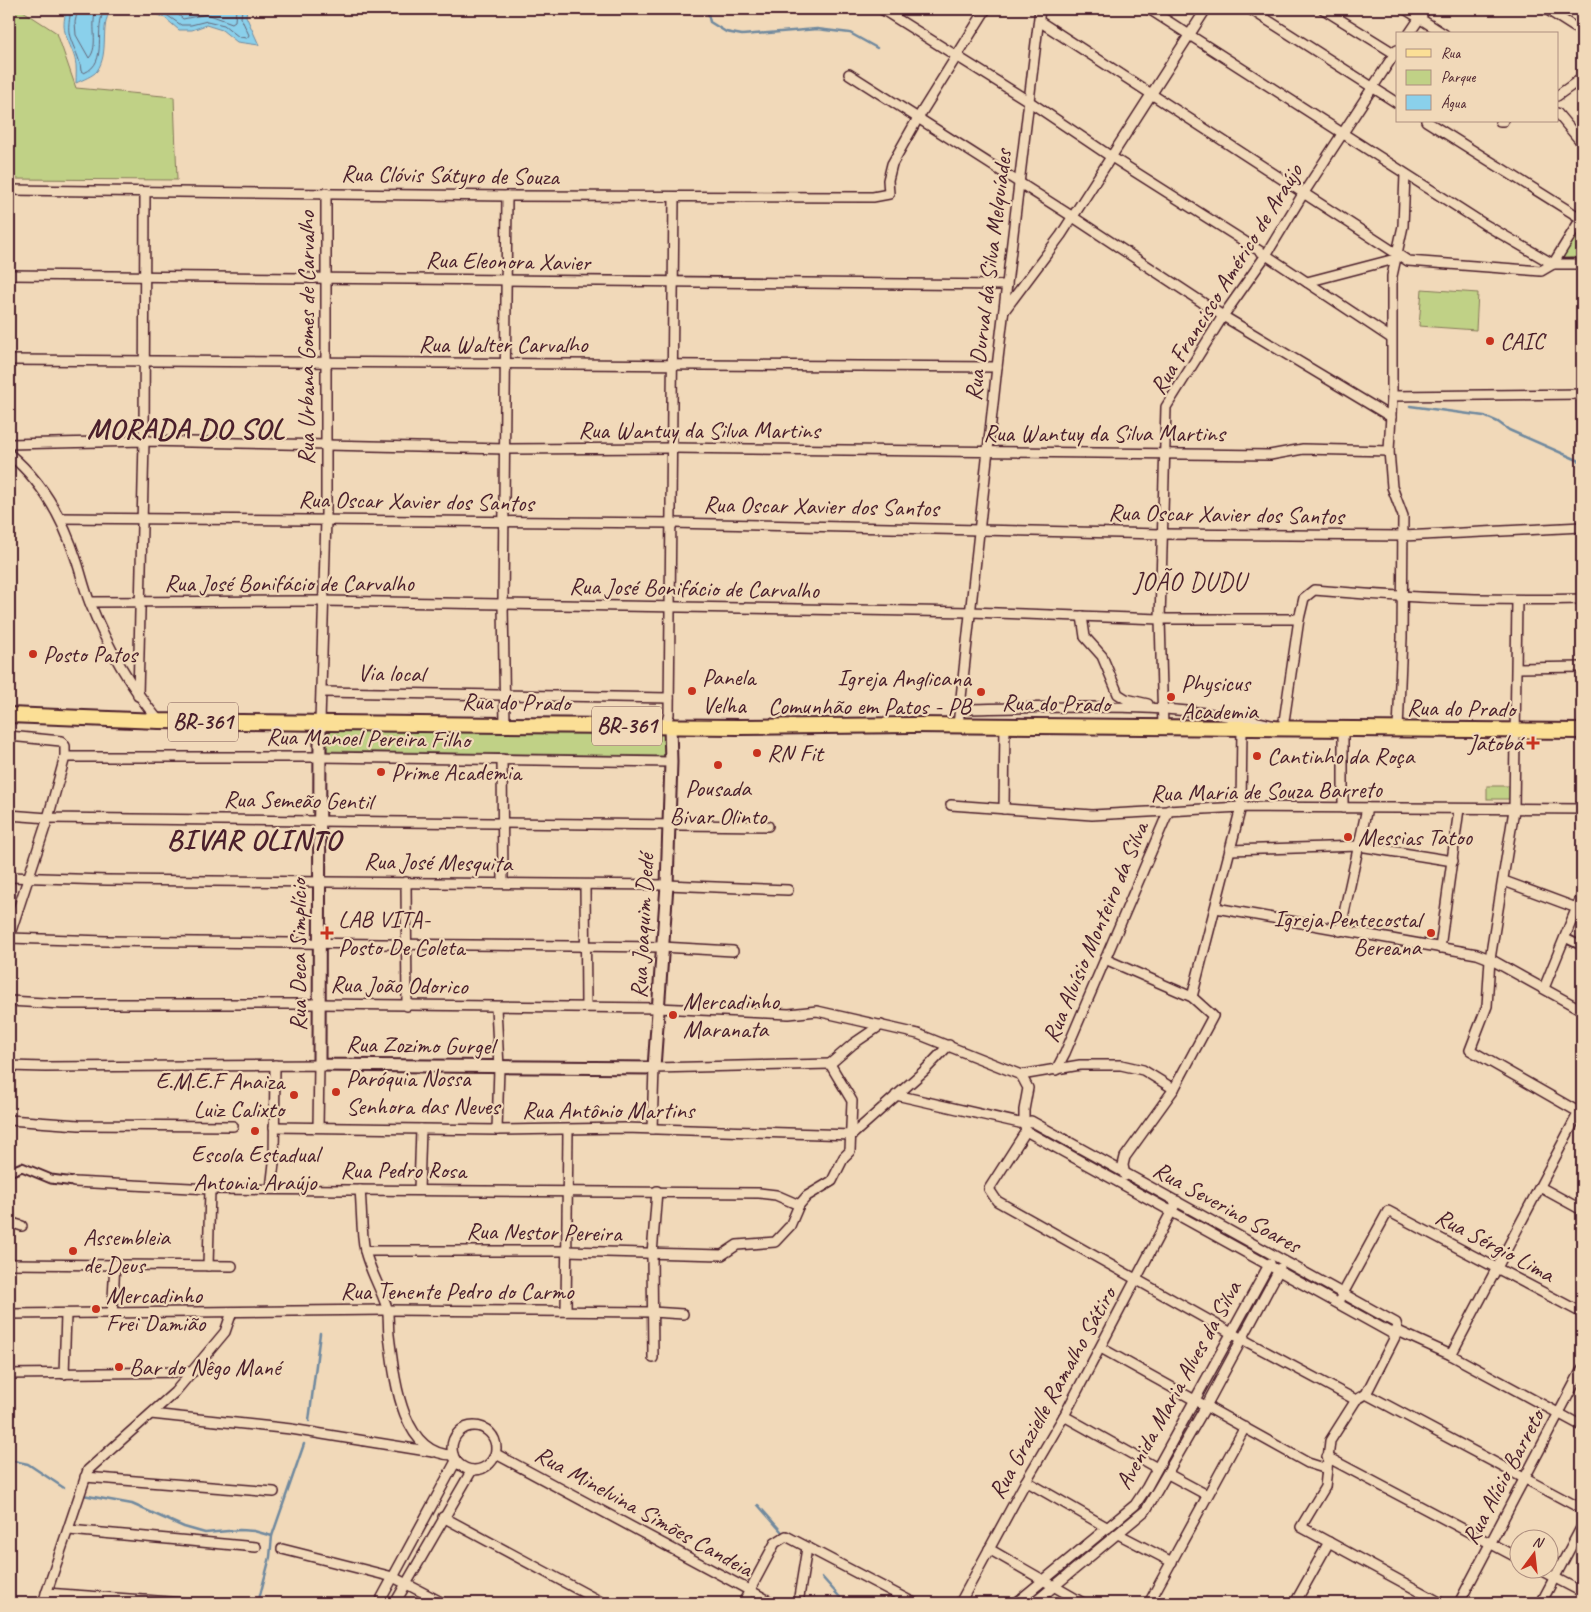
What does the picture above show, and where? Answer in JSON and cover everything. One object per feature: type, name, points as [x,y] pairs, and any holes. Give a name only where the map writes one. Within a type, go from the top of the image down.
[{"type":"main road","name":"BR-361","points":[[9,715],[158,721],[320,722]]},
{"type":"main road","name":"Rua do Prado","points":[[320,722],[505,725],[670,723],[1005,725],[1582,731]]},
{"type":"street","points":[[918,118],[986,9]]},
{"type":"street","name":"Rua Durval da Silva Melquíades","points":[[958,725],[1018,182],[1030,102],[1040,9]]},
{"type":"street","points":[[1149,9],[1405,174],[1553,264],[1582,264]]},
{"type":"street","points":[[1004,312],[1032,277],[1073,217],[1110,156],[1152,95],[1206,9]]},
{"type":"street","points":[[1250,9],[1396,102]]},
{"type":"street","points":[[1323,9],[1396,53]]},
{"type":"street","points":[[1405,9],[1441,32]]},
{"type":"street","points":[[1410,32],[1426,9]]},
{"type":"street","points":[[1546,9],[1582,32]]},
{"type":"street","points":[[883,10],[955,57],[1030,102],[1390,338]]},
{"type":"street","points":[[1039,21],[1303,194],[1395,257],[1408,261],[1542,271],[1553,264],[1582,218],[1428,122]]},
{"type":"street","name":"Rua Francisco Américo de Araújo","points":[[1162,727],[1164,707],[1160,619],[1166,407],[1223,316],[1266,255],[1303,194],[1396,53]]},
{"type":"street","points":[[849,74],[1073,217],[1223,316],[1391,417]]},
{"type":"street","points":[[1558,95],[1582,78]]},
{"type":"street","points":[[1558,114],[1582,143]]},
{"type":"street","name":"Rua Clóvis Sátyro de Souza","points":[[9,190],[507,196],[873,197],[889,194],[888,180],[892,164],[918,118]]},
{"type":"street","points":[[1398,729],[1403,516],[1392,487],[1388,451],[1392,396],[1390,338],[1395,257],[1403,226],[1405,174]]},
{"type":"street","points":[[138,696],[144,442],[145,192]]},
{"type":"street","name":"Rua Urbana Gomes de Carvalho","points":[[320,722],[326,519],[326,193]]},
{"type":"street","points":[[505,725],[503,606],[507,196]]},
{"type":"street","points":[[670,723],[674,197]]},
{"type":"street","points":[[1306,282],[1395,257]]},
{"type":"street","name":"Rua Eleonora Xavier","points":[[9,275],[1007,285]]},
{"type":"street","name":"Rua Walter Carvalho","points":[[9,360],[997,367]]},
{"type":"street","points":[[1392,396],[1582,394]]},
{"type":"street","name":"Rua Wantuy da Silva Martins","points":[[9,444],[144,442],[326,444],[506,449],[672,448],[1270,455],[1303,449],[1388,451]]},
{"type":"street","points":[[9,454],[35,480],[60,518],[76,557],[90,602],[120,667],[138,696],[158,721]]},
{"type":"street","name":"Rua Oscar Xavier dos Santos","points":[[60,518],[672,523],[1162,534],[1403,536],[1582,527]]},
{"type":"street","points":[[1082,616],[1085,637],[1102,656],[1118,694],[1126,699],[1164,707],[1241,718],[1283,728],[1299,619],[1304,598],[1314,590],[1402,597],[1517,600],[1582,599]]},
{"type":"street","points":[[1451,1355],[1581,1113],[1470,1050],[1486,1006],[1490,959],[1514,810],[1517,600]]},
{"type":"street","name":"Rua José Bonifácio de Carvalho","points":[[90,602],[323,601],[503,606],[971,612],[1160,619],[1299,619]]},
{"type":"street","points":[[1517,668],[1582,667]]},
{"type":"street","name":"Via local","points":[[322,692],[669,698]]},
{"type":"street","points":[[959,709],[1164,707]]},
{"type":"street","name":"Rua Deca Simplício","points":[[318,1127],[320,722]]},
{"type":"street","name":"Rua Joaquim Dedé","points":[[652,1129],[654,1068],[667,885],[671,762],[670,723]]},
{"type":"street","points":[[1004,809],[1005,725]]},
{"type":"street","points":[[1192,997],[1240,807],[1242,728]]},
{"type":"street","points":[[1342,808],[1343,729]]},
{"type":"street","points":[[9,736],[58,740],[64,743],[65,757],[48,818],[9,938],[106,942],[406,943],[662,947],[733,951]]},
{"type":"street","name":"Rua Manoel Pereira Filho","points":[[65,757],[320,757],[671,762]]},
{"type":"street","points":[[502,759],[502,883]]},
{"type":"street","name":"Rua Maria de Souza Barreto","points":[[951,805],[1092,815],[1240,807],[1459,810],[1582,809]]},
{"type":"street","points":[[1340,931],[1367,808]]},
{"type":"street","name":"Rua Aluísio Monteiro da Silva","points":[[1056,1070],[1066,1053],[1169,810]]},
{"type":"street","points":[[1440,948],[1459,810]]},
{"type":"street","name":"Rua Semeão Gentil","points":[[9,815],[48,818],[321,819],[768,826]]},
{"type":"street","points":[[1230,850],[1359,846],[1453,861]]},
{"type":"street","name":"Rua José Mesquita","points":[[9,877],[667,885],[788,890]]},
{"type":"street","points":[[1504,881],[1580,909]]},
{"type":"street","points":[[406,882],[407,1006]]},
{"type":"street","points":[[585,885],[586,1007]]},
{"type":"street","points":[[1544,988],[1564,938],[1580,909],[1582,895]]},
{"type":"street","points":[[1216,908],[1477,954],[1490,959],[1582,1010]]},
{"type":"street","points":[[1564,938],[1582,946]]},
{"type":"street","points":[[1105,959],[1192,997],[1213,1016],[1174,1089],[1125,1157],[1126,1187]]},
{"type":"street","name":"Rua João Odorico","points":[[9,1001],[62,1004],[320,1004],[658,1008],[789,1014],[817,1011],[881,1025],[949,1045],[1021,1075]]},
{"type":"street","points":[[496,1007],[499,1068],[497,1130]]},
{"type":"street","points":[[799,1205],[807,1196],[832,1181],[844,1157],[850,1151],[852,1101],[830,1064],[852,1044],[881,1025]]},
{"type":"street","points":[[852,1135],[949,1045]]},
{"type":"street","name":"Rua Zozimo Gurgel","points":[[9,1066],[45,1068],[319,1065],[654,1068],[830,1064]]},
{"type":"street","points":[[271,1190],[275,1065]]},
{"type":"street","points":[[1174,1089],[1143,1070],[1121,1065],[1080,1065],[1021,1075],[1028,1088],[1024,1110],[1027,1126],[989,1189],[997,1201],[1231,1333],[1356,1400]]},
{"type":"street","points":[[896,1095],[1027,1126]]},
{"type":"street","points":[[9,1120],[78,1126],[233,1126]]},
{"type":"street","name":"Rua Severino Soares","points":[[1027,1126],[1125,1172],[1283,1262],[1396,1323],[1398,1331]]},
{"type":"street","name":"Rua Severino Soares","points":[[1027,1126],[1126,1187],[1391,1333],[1398,1331],[1451,1355],[1582,1426]]},
{"type":"street","name":"Rua Antônio Martins","points":[[274,1127],[497,1130],[652,1129],[852,1135]]},
{"type":"street","points":[[420,1190],[421,1128]]},
{"type":"street","points":[[566,1311],[568,1130]]},
{"type":"street","name":"Rua Pedro Rosa","points":[[9,1172],[22,1167],[51,1179],[74,1182],[210,1189],[657,1191],[776,1195],[799,1205]]},
{"type":"street","points":[[1540,1187],[1582,1210]]},
{"type":"street","points":[[208,1266],[210,1189]]},
{"type":"street","points":[[360,1190],[365,1251],[387,1310],[388,1333],[402,1410],[419,1438],[437,1453]]},
{"type":"street","points":[[653,1358],[652,1254],[657,1191]]},
{"type":"street","name":"Rua Grazielle Ramalho Sátiro","points":[[960,1603],[1101,1348],[1177,1201]]},
{"type":"street","name":"Rua Nestor Pereira","points":[[365,1251],[722,1255],[737,1245],[775,1242],[790,1226],[799,1205]]},
{"type":"street","name":"Rua Sérgio Lima","points":[[1343,1294],[1388,1211],[1582,1313]]},
{"type":"street","points":[[9,1222],[22,1226]]},
{"type":"street","name":"Avenida Maria Alves da Silva","points":[[1016,1603],[1135,1505],[1158,1468],[1273,1256]]},
{"type":"street","name":"Avenida Maria Alves da Silva","points":[[1034,1603],[1146,1510],[1206,1406],[1283,1262]]},
{"type":"street","points":[[9,1264],[232,1266]]},
{"type":"street","points":[[112,1315],[115,1264]]},
{"type":"street","points":[[1337,1303],[1343,1294]]},
{"type":"street","name":"Rua Tenente Pedro do Carmo","points":[[9,1314],[112,1315],[387,1310],[652,1312],[683,1314]]},
{"type":"street","points":[[43,1603],[69,1530],[85,1477],[93,1464],[151,1414],[193,1372],[225,1332],[232,1312]]},
{"type":"street","points":[[64,1374],[66,1315]]},
{"type":"street","points":[[1398,1331],[1366,1394],[1356,1400],[1330,1441],[1325,1487],[1302,1527],[1441,1603]]},
{"type":"street","points":[[1101,1348],[1308,1463],[1327,1470]]},
{"type":"street","name":"Rua Alício Barreto","points":[[1459,1603],[1582,1369]]},
{"type":"street","points":[[9,1374],[193,1372]]},
{"type":"street","points":[[1366,1394],[1582,1509]]},
{"type":"street","points":[[151,1414],[290,1429],[437,1453],[454,1458],[465,1468],[472,1470],[478,1470],[489,1464],[496,1454],[496,1441],[488,1430],[483,1427],[470,1426],[464,1428],[455,1436],[452,1448],[454,1458],[380,1603]]},
{"type":"street","points":[[1064,1416],[1158,1468]]},
{"type":"street","points":[[1148,1603],[1245,1427]]},
{"type":"street","name":"Rua Minelvina Simões Candeia","points":[[496,1454],[773,1603]]},
{"type":"street","points":[[1327,1457],[1508,1553]]},
{"type":"street","points":[[395,1603],[443,1517],[472,1470]]},
{"type":"street","points":[[1168,1474],[1207,1495]]},
{"type":"street","points":[[85,1477],[274,1492]]},
{"type":"street","points":[[1026,1482],[1108,1528]]},
{"type":"street","points":[[443,1517],[603,1603]]},
{"type":"street","points":[[1558,1572],[1582,1526]]},
{"type":"street","points":[[69,1530],[256,1547]]},
{"type":"street","points":[[1118,1534],[1172,1562]]},
{"type":"street","points":[[743,1603],[775,1544],[786,1536],[914,1603]]},
{"type":"street","points":[[1295,1603],[1329,1542]]},
{"type":"street","points":[[798,1603],[807,1548]]},
{"type":"street","points":[[282,1549],[394,1577],[443,1603]]},
{"type":"street","points":[[989,1549],[1083,1603]]},
{"type":"street","points":[[1541,1603],[1554,1580]]},
{"type":"street","points":[[1558,1580],[1582,1592]]},
{"type":"street","points":[[46,1593],[185,1603]]},
{"type":"green space","points":[[9,9],[20,9],[57,33],[76,88],[174,97],[177,180],[9,179]]},
{"type":"green space","points":[[1582,222],[1582,257],[1561,258]]},
{"type":"green space","points":[[1422,289],[1478,293],[1476,330],[1419,326]]},
{"type":"green space","points":[[327,727],[665,733],[665,756],[327,751]]},
{"type":"green space","points":[[1487,786],[1509,786],[1509,799],[1487,799]]},
{"type":"water","points":[[67,9],[111,9],[107,16],[101,64],[95,73],[76,83],[76,62],[64,29]]},
{"type":"water","points":[[147,9],[247,9],[246,16],[259,45],[237,42],[222,30],[206,25],[192,30],[179,30],[165,18]]},
{"type":"waterway","points":[[707,9],[710,22],[726,32],[742,35],[817,29],[850,33],[877,48]]},
{"type":"waterway","points":[[1410,406],[1484,416],[1498,422],[1509,430],[1582,462]]},
{"type":"waterway","points":[[309,1421],[320,1333]]},
{"type":"waterway","points":[[258,1603],[270,1557],[272,1536],[304,1444]]},
{"type":"waterway","points":[[9,1460],[28,1464],[64,1488]]},
{"type":"waterway","points":[[83,1495],[132,1504],[184,1527],[205,1533],[240,1530],[254,1531],[272,1536]]},
{"type":"waterway","points":[[758,1505],[781,1531]]},
{"type":"waterway","points":[[822,1577],[845,1603]]},
{"type":"place","name":"CAIC","points":[[1490,341]]},
{"type":"place","name":"Posto Patos","points":[[33,654]]},
{"type":"place","name":"Panela Velha","points":[[692,691]]},
{"type":"place","name":"Igreja Anglicana Comunhão em Patos - PB","points":[[981,692]]},
{"type":"place","name":"Physicus Academia","points":[[1171,697]]},
{"type":"place","name":"Jatobá","points":[[1533,743]]},
{"type":"place","name":"RN Fit","points":[[757,753]]},
{"type":"place","name":"Cantinho da Roça","points":[[1257,756]]},
{"type":"place","name":"Pousada Bivar Olinto","points":[[718,765]]},
{"type":"place","name":"Prime Academia","points":[[381,772]]},
{"type":"place","name":"Messias Tatoo","points":[[1348,837]]},
{"type":"place","name":"LAB VITA- Posto De Coleta","points":[[327,933]]},
{"type":"place","name":"Igreja Pentecostal Bereana","points":[[1431,933]]},
{"type":"place","name":"Mercadinho Maranata","points":[[673,1015]]},
{"type":"place","name":"Paróquia Nossa Senhora das Neves","points":[[336,1092]]},
{"type":"place","name":"E.M.E.F Anaiza Luiz Calixto","points":[[294,1095]]},
{"type":"place","name":"Escola Estadual Antonia Araújo","points":[[255,1131]]},
{"type":"place","name":"Assembleia de Deus","points":[[73,1251]]},
{"type":"place","name":"Mercadinho Frei Damião","points":[[96,1309]]},
{"type":"place","name":"Bar do Nêgo Mané","points":[[119,1367]]},
{"type":"district","name":"MORADA DO SOL","points":[[186,428]]},
{"type":"district","name":"JOÃO DUDU","points":[[1190,582]]},
{"type":"district","name":"BIVAR OLINTO","points":[[254,839]]}]
